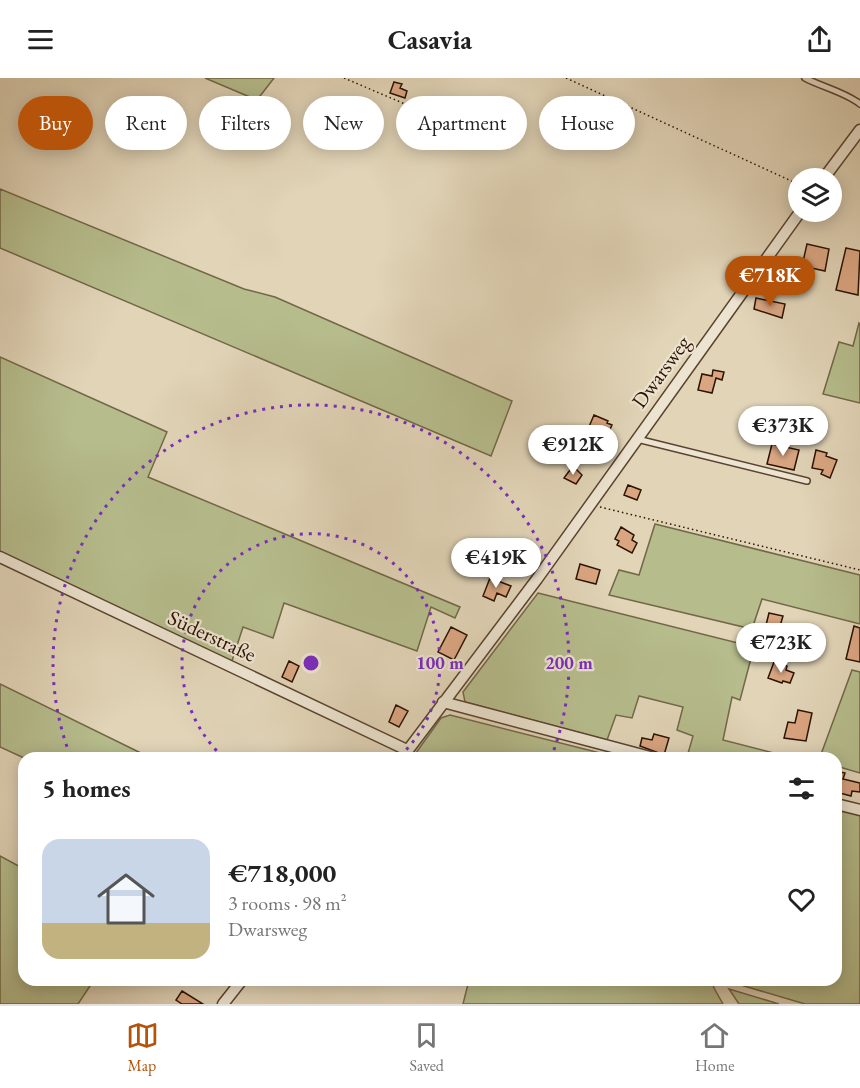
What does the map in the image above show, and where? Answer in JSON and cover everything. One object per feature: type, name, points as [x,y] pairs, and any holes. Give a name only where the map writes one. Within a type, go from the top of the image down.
[{"type":"street","points":[[832,168],[860,130]]},
{"type":"street","name":"Dwarsweg","points":[[406,752],[537,579],[793,222]]},
{"type":"street","name":"Süderstraße","points":[[0,557],[401,752]]},
{"type":"street","points":[[443,702],[631,752]]},
{"type":"street","points":[[842,806],[860,810]]},
{"type":"street","points":[[224,1004],[238,986]]},
{"type":"lane","points":[[805,78],[860,104]]},
{"type":"lane","points":[[637,439],[807,481]]},
{"type":"path","points":[[344,78],[396,100]]},
{"type":"path","points":[[566,78],[788,179]]},
{"type":"path","points":[[590,505],[860,570]]},
{"type":"green space","points":[[205,78],[274,78],[260,96],[248,96]]},
{"type":"green space","points":[[0,189],[244,289],[275,297],[512,401],[491,456],[0,248]]},
{"type":"green space","points":[[859,323],[860,403],[823,394],[839,342],[853,346]]},
{"type":"green space","points":[[0,357],[167,432],[148,477],[460,607],[455,618],[431,607],[417,651],[284,603],[273,638],[243,627],[231,664],[0,554]]},
{"type":"green space","points":[[655,524],[860,575],[860,624],[762,599],[752,629],[609,595],[619,570],[639,575]]},
{"type":"green space","points":[[538,593],[754,647],[740,700],[732,697],[723,740],[770,752],[688,752],[693,736],[677,730],[683,707],[639,696],[632,718],[616,715],[607,740],[465,702],[463,692]]},
{"type":"green space","points":[[852,670],[860,672],[860,773],[842,768],[842,752],[822,752]]},
{"type":"green space","points":[[0,684],[139,752],[18,752],[18,755],[0,747]]},
{"type":"green space","points":[[450,715],[596,752],[417,752],[441,718]]},
{"type":"green space","points":[[842,810],[860,815],[860,1004],[805,1004],[744,986],[842,986]]},
{"type":"green space","points":[[0,856],[18,866],[18,986],[90,986],[78,1004],[0,1004]]},
{"type":"green space","points":[[468,986],[714,986],[723,1004],[463,1004]]},
{"type":"green space","points":[[729,989],[779,1004],[739,1004]]},
{"type":"building","points":[[394,82],[402,84],[400,88],[407,91],[406,96],[390,93]]},
{"type":"building","points":[[807,244],[829,249],[825,271],[802,266]]},
{"type":"building","points":[[846,248],[860,251],[858,295],[836,290]]},
{"type":"building","points":[[775,271],[790,275],[789,279],[798,281],[795,294],[784,291],[786,285],[772,281]]},
{"type":"building","points":[[756,298],[785,304],[782,318],[754,309]]},
{"type":"building","points":[[713,370],[724,372],[722,380],[716,378],[712,393],[698,390],[702,374],[712,376]]},
{"type":"building","points":[[594,415],[612,425],[607,436],[588,429]]},
{"type":"building","points":[[772,444],[799,450],[794,470],[767,464]]},
{"type":"building","points":[[816,450],[827,453],[826,456],[837,460],[830,478],[821,474],[823,470],[812,468]]},
{"type":"building","points":[[573,466],[582,475],[576,484],[564,478]]},
{"type":"building","points":[[628,485],[641,490],[637,500],[624,495]]},
{"type":"building","points":[[621,527],[634,535],[632,540],[637,543],[632,553],[617,545],[619,541],[615,539]]},
{"type":"building","points":[[580,564],[600,570],[596,584],[576,579]]},
{"type":"building","points":[[490,578],[511,586],[506,597],[497,593],[494,601],[483,596]]},
{"type":"building","points":[[769,613],[783,616],[777,636],[764,633]]},
{"type":"building","points":[[854,626],[860,628],[860,662],[846,659]]},
{"type":"building","points":[[451,627],[467,635],[454,660],[438,652]]},
{"type":"building","points":[[289,661],[299,666],[292,682],[282,677]]},
{"type":"building","points":[[774,662],[787,666],[786,670],[794,673],[790,683],[768,678]]},
{"type":"building","points":[[396,705],[408,711],[399,727],[389,722]]},
{"type":"building","points":[[798,710],[812,713],[806,741],[784,738],[788,722],[795,723]]},
{"type":"building","points":[[654,734],[669,738],[665,752],[656,752],[640,746],[642,738],[652,740]]},
{"type":"building","points":[[842,772],[845,773],[843,779],[860,783],[860,792],[852,791],[851,796],[842,794]]},
{"type":"building","points":[[182,991],[203,1004],[182,1004],[176,1000]]}]
